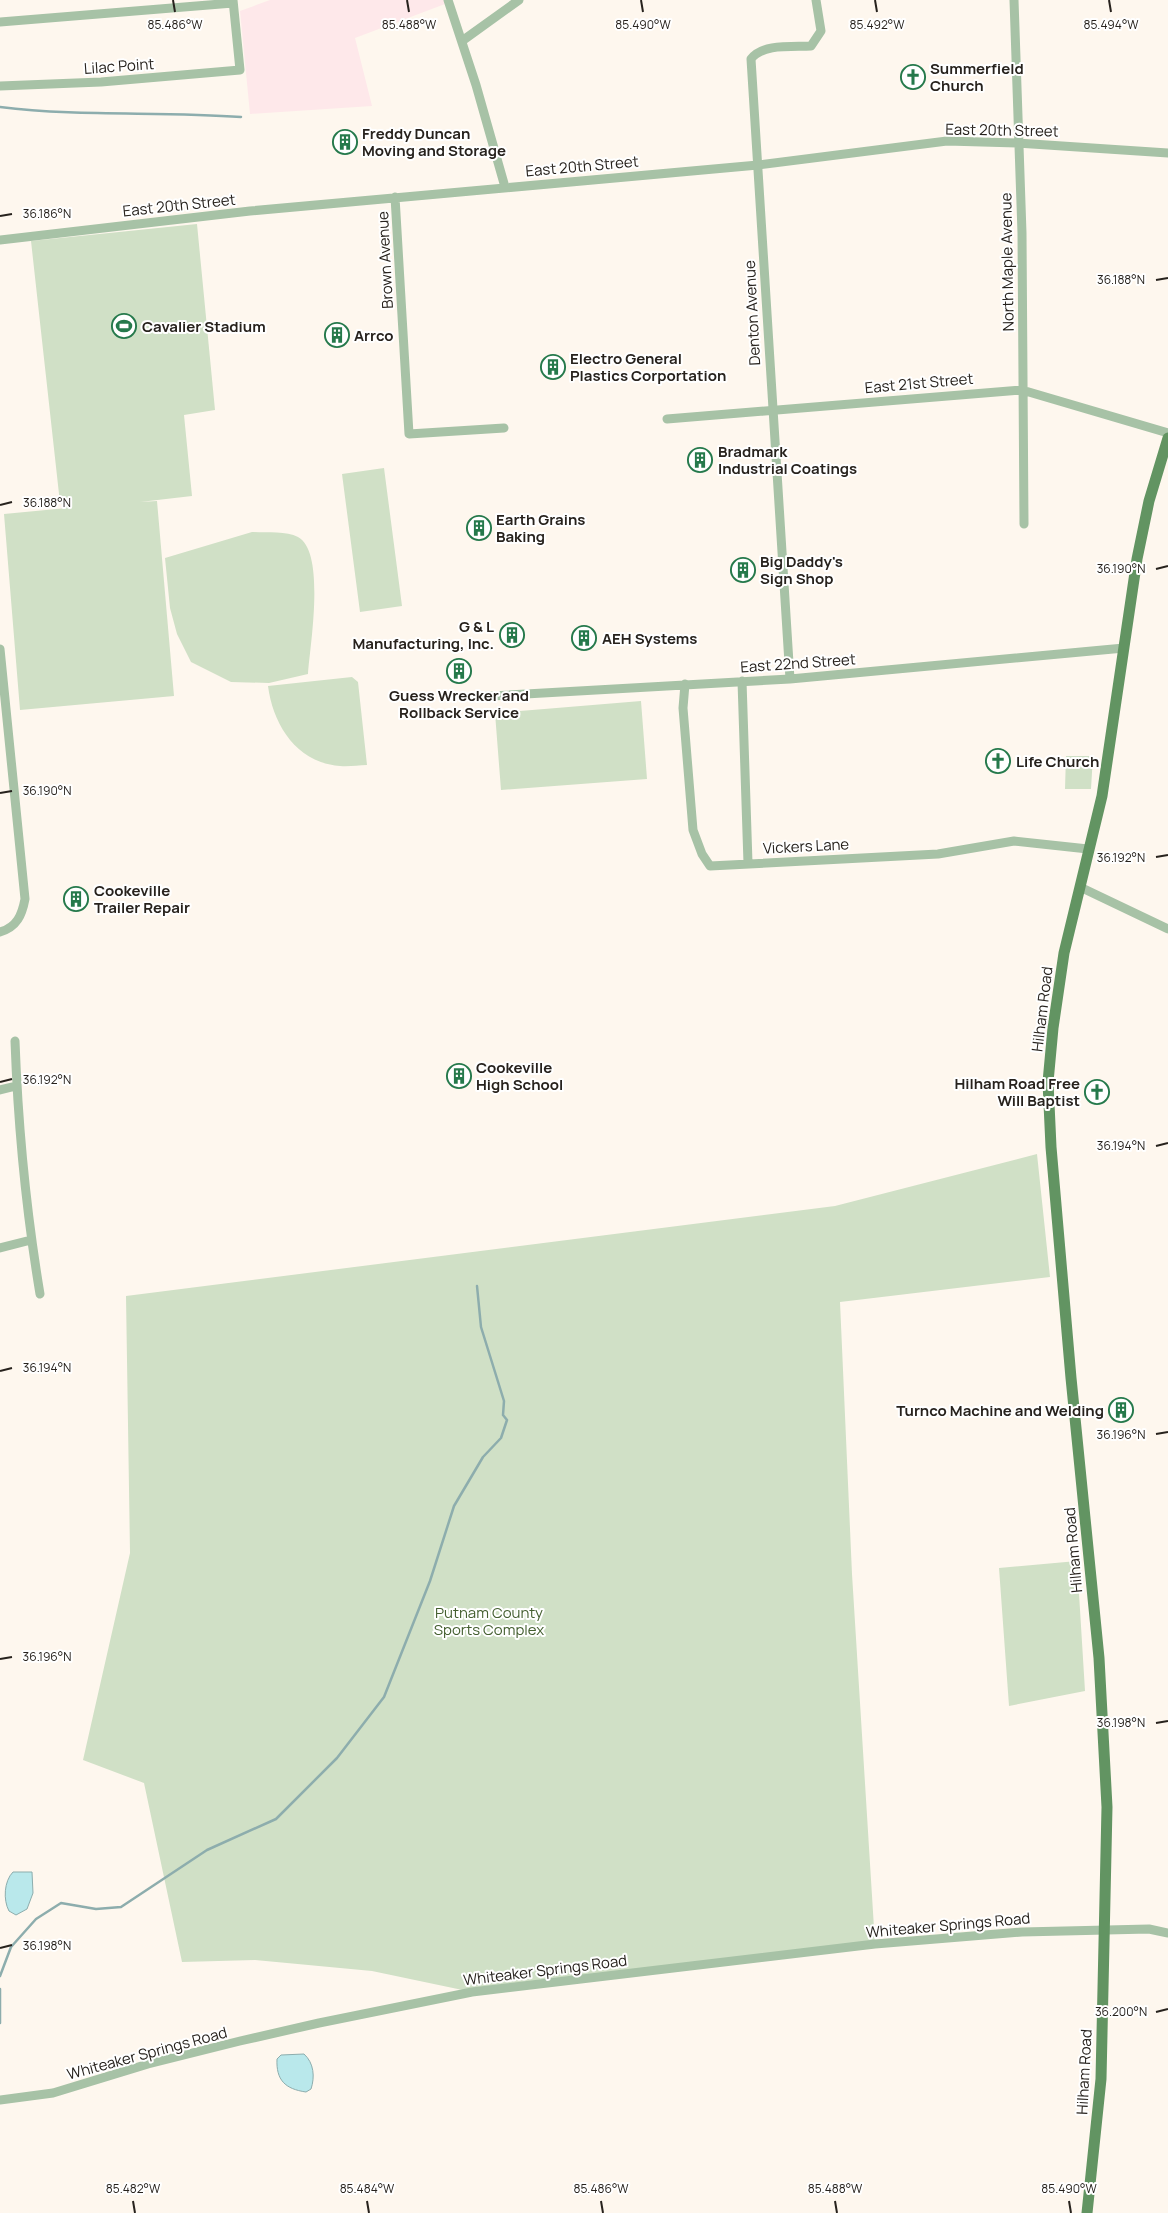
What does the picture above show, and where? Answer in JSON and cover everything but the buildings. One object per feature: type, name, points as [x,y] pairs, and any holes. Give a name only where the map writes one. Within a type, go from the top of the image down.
[{"type":"main road","name":"Hilham Road","points":[[1087,2213],[1101,2080],[1107,1807],[1099,1658],[1069,1358],[1051,1147],[1048,1082],[1053,1028],[1064,953],[1102,796],[1137,559],[1147,511],[1168,438]]},
{"type":"street","points":[[448,0],[505,187]]},
{"type":"street","points":[[462,41],[519,0]]},
{"type":"street","name":"Denton Avenue","points":[[790,679],[772,411],[752,59],[757,52],[767,49],[811,46],[821,31],[816,0]]},
{"type":"street","name":"North Maple Avenue","points":[[1014,0],[1017,143],[1022,233],[1024,524]]},
{"type":"street","points":[[0,22],[233,2]]},
{"type":"street","name":"Lilac Point","points":[[0,86],[101,82],[240,70],[233,2]]},
{"type":"street","name":"East 20th Street","points":[[0,240],[250,210],[758,165],[947,141],[1017,143],[1168,153]]},
{"type":"street","name":"Brown Avenue","points":[[395,197],[409,434],[504,428]]},
{"type":"street","name":"East 21st Street","points":[[667,419],[1022,390],[1168,433]]},
{"type":"street","name":"East 22nd Street","points":[[474,697],[790,679],[1124,648]]},
{"type":"street","points":[[0,649],[25,899],[22,912],[16,923],[0,932]]},
{"type":"street","points":[[742,681],[748,863]]},
{"type":"street","name":"Vickers Lane","points":[[685,684],[682,708],[693,830],[702,854],[710,866],[938,854],[1014,841],[1088,849]]},
{"type":"street","points":[[1080,887],[1168,929]]},
{"type":"street","points":[[15,1042],[16,1086],[30,1240],[40,1294]]},
{"type":"street","points":[[0,1090],[16,1086]]},
{"type":"street","points":[[0,1248],[30,1240]]},
{"type":"street","name":"Whiteaker Springs Road","points":[[0,2100],[53,2093],[148,2064],[240,2041],[472,1992],[875,1944],[1022,1932],[1149,1929],[1168,1933]]},
{"type":"shaded area","points":[[270,0],[444,0],[445,4],[355,38],[372,106],[250,114],[240,11]]},
{"type":"green space","points":[[197,224],[215,410],[184,415],[192,496],[140,502],[157,501],[174,696],[20,710],[4,514],[67,508],[60,503],[31,241]]},
{"type":"green space","points":[[384,468],[402,606],[360,612],[342,474]]},
{"type":"green space","points":[[252,532],[293,535],[298,537],[307,546],[312,561],[314,579],[313,622],[308,674],[269,683],[231,682],[191,662],[177,634],[170,608],[165,558]]},
{"type":"green space","points":[[352,677],[358,682],[367,765],[343,766],[311,758],[290,740],[282,728],[275,715],[268,686]]},
{"type":"green space","points":[[641,701],[647,779],[501,790],[495,713]]},
{"type":"green space","points":[[1066,756],[1093,756],[1091,789],[1065,789]]},
{"type":"green space","name":"Putnam County Sports Complex","points":[[1037,1154],[1050,1277],[840,1302],[852,1574],[875,1944],[472,1992],[372,1971],[255,1960],[182,1962],[144,1783],[83,1760],[130,1553],[126,1296],[835,1206]]},
{"type":"green space","points":[[1077,1561],[1085,1691],[1009,1706],[999,1568]]},
{"type":"water","points":[[13,1872],[32,1872],[33,1893],[27,1909],[16,1915],[9,1911],[5,1896],[6,1885]]},
{"type":"water","points":[[304,2054],[312,2066],[313,2075],[311,2089],[306,2092],[287,2086],[280,2078],[277,2066],[277,2059],[281,2055]]},
{"type":"waterway","points":[[0,107],[60,112],[241,117]]},
{"type":"waterway","points":[[0,1976],[11,1947],[36,1919],[61,1903],[96,1909],[121,1907],[207,1850],[276,1819],[337,1758],[384,1697],[430,1581],[454,1506],[483,1457],[501,1438],[507,1420],[503,1415],[504,1401],[481,1327],[477,1286]]},
{"type":"waterway","points":[[0,1989],[0,2023]]},
{"type":"place","name":"Summerfield Church","points":[[913,77]]},
{"type":"place","name":"Freddy Duncan Moving and Storage","points":[[345,142]]},
{"type":"place","name":"Cavalier Stadium","points":[[124,326]]},
{"type":"place","name":"Arrco","points":[[337,335]]},
{"type":"place","name":"Electro General Plastics Corportation","points":[[553,367]]},
{"type":"place","name":"Bradmark Industrial Coatings","points":[[700,460]]},
{"type":"place","name":"Earth Grains Baking","points":[[479,528]]},
{"type":"place","name":"Big Daddy's Sign Shop","points":[[743,570]]},
{"type":"place","name":"G & L Manufacturing, Inc.","points":[[512,635]]},
{"type":"place","name":"AEH Systems","points":[[584,638]]},
{"type":"place","name":"Guess Wrecker and Rollback Service","points":[[459,671]]},
{"type":"place","name":"Life Church","points":[[998,761]]},
{"type":"place","name":"Cookeville Trailer Repair","points":[[76,899]]},
{"type":"place","name":"Cookeville High School","points":[[459,1076]]},
{"type":"place","name":"Hilham Road Free Will Baptist","points":[[1097,1092]]},
{"type":"place","name":"Turnco Machine and Welding","points":[[1121,1410]]}]
